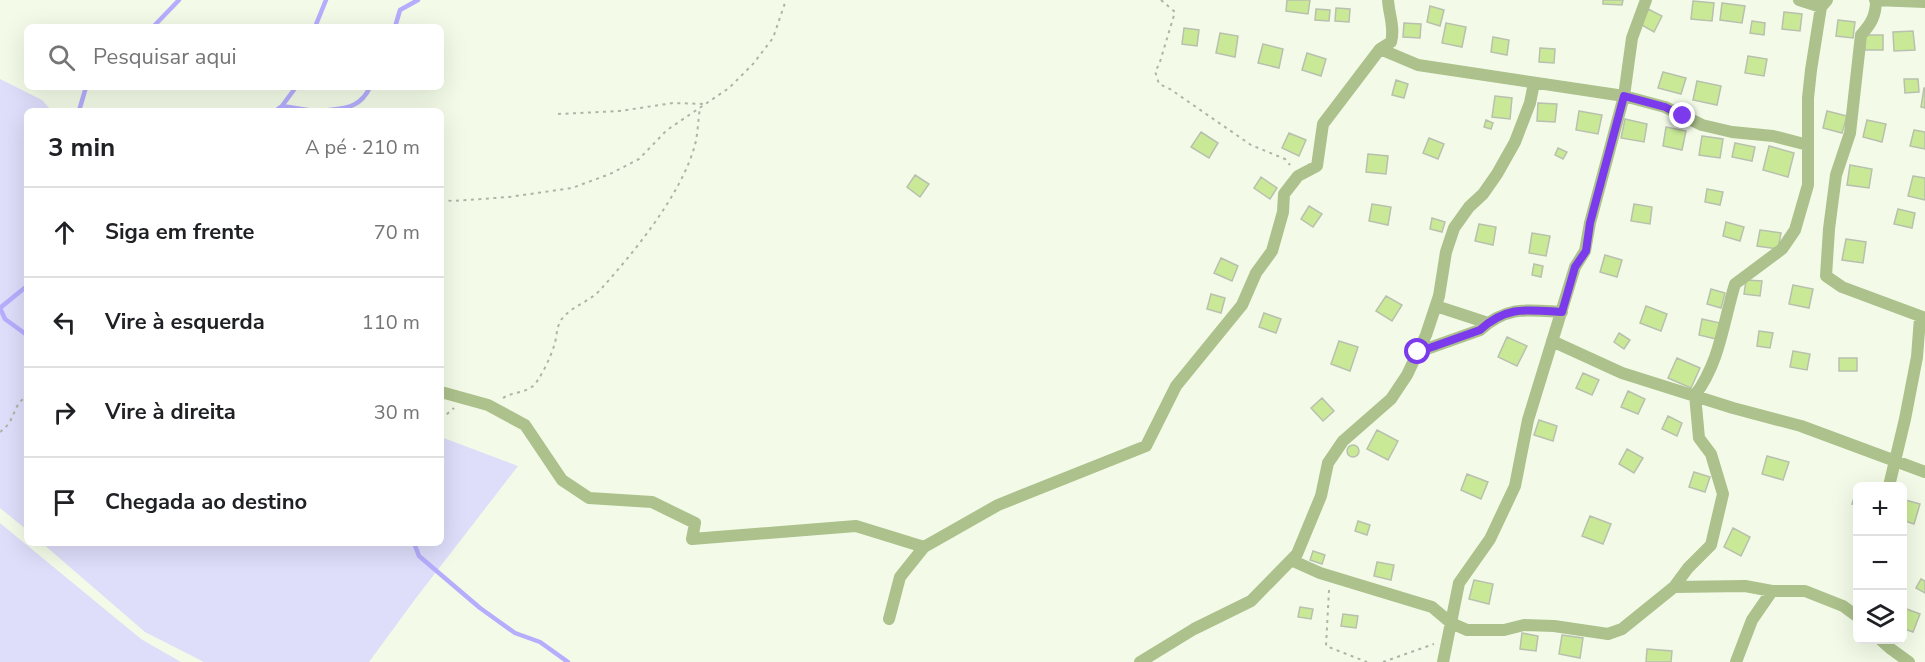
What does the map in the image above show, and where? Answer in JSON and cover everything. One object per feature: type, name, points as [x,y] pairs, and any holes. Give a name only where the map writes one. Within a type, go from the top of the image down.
[{"type":"street","points":[[889,619],[900,577],[924,548],[998,505],[1146,446],[1176,386],[1242,305],[1256,273],[1272,251],[1283,212],[1284,194],[1298,176],[1317,166],[1323,124],[1380,49],[1391,42],[1394,31],[1389,15],[1388,0]]},
{"type":"street","points":[[1443,662],[1459,583],[1490,539],[1515,486],[1528,420],[1575,267],[1586,251],[1590,223],[1624,96],[1632,38],[1646,0]]},
{"type":"street","points":[[1291,560],[1329,576],[1432,607],[1451,623],[1467,630],[1504,630],[1524,625],[1554,626],[1608,634],[1622,629],[1674,587],[1688,568],[1711,545],[1723,494],[1711,454],[1699,438],[1695,396],[1705,383],[1714,364],[1735,284],[1782,249],[1795,230],[1808,185],[1811,70],[1824,3],[1799,0]]},
{"type":"street","points":[[1890,482],[1905,419],[1923,318],[1842,287],[1826,276],[1829,229],[1836,175],[1850,133],[1861,35],[1876,13],[1876,0],[1925,3]]},
{"type":"street","points":[[1380,49],[1418,65],[1624,96],[1665,107],[1702,125],[1732,132],[1773,136],[1808,145]]},
{"type":"street","points":[[1140,662],[1194,629],[1251,601],[1297,554],[1321,496],[1328,463],[1343,441],[1391,399],[1407,375],[1436,306],[1446,252],[1454,228],[1468,207],[1483,194],[1515,142],[1530,104],[1534,83]]},
{"type":"street","points":[[1436,306],[1488,323]]},
{"type":"street","points":[[1418,352],[1480,330],[1505,312],[1520,309],[1562,312]]},
{"type":"street","points":[[1552,341],[1622,373],[1801,426],[1925,472]]},
{"type":"street","points":[[444,393],[488,405],[525,425],[562,480],[589,498],[652,502],[695,523],[692,539],[856,526],[924,548]]},
{"type":"street","points":[[1674,587],[1745,586],[1772,591],[1805,591],[1842,606],[1853,614]]},
{"type":"street","points":[[1736,662],[1752,620],[1772,591]]},
{"type":"street","points":[[1886,644],[1910,662]]},
{"type":"path","points":[[444,200],[509,197],[572,188],[610,174],[639,159],[668,130],[742,77],[773,38],[786,0]]},
{"type":"path","points":[[1161,0],[1175,12],[1159,65],[1155,70],[1159,84],[1251,145],[1285,159],[1298,176]]},
{"type":"path","points":[[558,114],[620,111],[673,103],[706,104]]},
{"type":"path","points":[[488,405],[493,406],[510,393],[531,388],[540,378],[555,345],[555,337],[561,321],[580,303],[598,292],[659,216],[680,183],[696,144],[700,108]]},
{"type":"path","points":[[0,432],[9,426],[19,401],[24,398]]},
{"type":"path","points":[[1329,576],[1326,646],[1367,662]]},
{"type":"path","points":[[1383,662],[1449,638]]},
{"type":"shaded area","points":[[0,79],[42,100],[49,108],[24,108],[24,528],[0,508]]},
{"type":"shaded area","points":[[444,438],[518,466],[369,662],[204,662],[145,632],[45,546],[444,546]]},
{"type":"shaded area","points":[[0,523],[24,543],[24,546],[28,546],[141,639],[181,662],[0,662]]},
{"type":"building","points":[[1287,0],[1310,0],[1308,14],[1286,11]]},
{"type":"building","points":[[1603,0],[1623,0],[1622,5],[1603,4]]},
{"type":"building","points":[[1693,1],[1714,3],[1712,21],[1691,19]]},
{"type":"building","points":[[1722,3],[1745,6],[1742,23],[1720,20]]},
{"type":"building","points":[[1430,6],[1444,10],[1440,26],[1427,22]]},
{"type":"building","points":[[1336,8],[1350,9],[1349,22],[1335,21]]},
{"type":"building","points":[[1316,9],[1330,10],[1329,21],[1315,20]]},
{"type":"building","points":[[1648,9],[1662,16],[1654,32],[1640,24]]},
{"type":"building","points":[[1784,12],[1802,14],[1800,31],[1782,29]]},
{"type":"building","points":[[1838,20],[1855,22],[1853,38],[1836,36]]},
{"type":"building","points":[[1752,21],[1765,23],[1764,35],[1750,33]]},
{"type":"building","points":[[1404,23],[1421,24],[1420,38],[1403,37]]},
{"type":"building","points":[[1446,23],[1466,27],[1462,47],[1442,43]]},
{"type":"building","points":[[1184,28],[1199,30],[1197,46],[1182,44]]},
{"type":"building","points":[[1913,31],[1915,50],[1894,51],[1893,32]]},
{"type":"building","points":[[1220,33],[1238,36],[1235,57],[1216,53]]},
{"type":"building","points":[[1865,35],[1883,35],[1883,50],[1865,50]]},
{"type":"building","points":[[1493,37],[1509,40],[1507,55],[1491,52]]},
{"type":"building","points":[[1263,44],[1283,49],[1279,68],[1258,63]]},
{"type":"building","points":[[1540,48],[1555,49],[1554,63],[1539,62]]},
{"type":"building","points":[[1307,53],[1326,59],[1321,76],[1302,70]]},
{"type":"building","points":[[1748,56],[1767,59],[1764,76],[1745,73]]},
{"type":"building","points":[[1663,72],[1686,78],[1681,94],[1658,88]]},
{"type":"building","points":[[1904,79],[1918,79],[1919,92],[1905,93]]},
{"type":"building","points":[[1396,80],[1408,84],[1404,98],[1392,95]]},
{"type":"building","points":[[1697,81],[1721,86],[1717,105],[1693,100]]},
{"type":"building","points":[[1925,88],[1925,108],[1921,107]]},
{"type":"building","points":[[1495,96],[1512,98],[1510,119],[1492,117]]},
{"type":"building","points":[[1538,103],[1557,104],[1555,122],[1537,121]]},
{"type":"building","points":[[1579,111],[1602,115],[1598,134],[1576,130]]},
{"type":"building","points":[[1827,111],[1847,116],[1842,133],[1823,128]]},
{"type":"building","points":[[1625,119],[1647,124],[1644,142],[1621,138]]},
{"type":"building","points":[[1486,120],[1493,123],[1491,129],[1484,127]]},
{"type":"building","points":[[1867,120],[1886,124],[1882,142],[1863,137]]},
{"type":"building","points":[[1666,127],[1686,131],[1682,150],[1663,146]]},
{"type":"building","points":[[1914,130],[1925,132],[1925,149],[1910,146]]},
{"type":"building","points":[[1201,132],[1218,143],[1209,158],[1191,147]]},
{"type":"building","points":[[1289,133],[1306,140],[1299,156],[1282,148]]},
{"type":"building","points":[[1702,136],[1723,139],[1720,158],[1699,155]]},
{"type":"building","points":[[1429,138],[1444,144],[1438,159],[1423,153]]},
{"type":"building","points":[[1735,143],[1755,147],[1752,161],[1732,157]]},
{"type":"building","points":[[1769,146],[1794,153],[1788,177],[1763,170]]},
{"type":"building","points":[[1558,148],[1567,152],[1563,159],[1555,155]]},
{"type":"building","points":[[1368,154],[1388,156],[1386,174],[1366,172]]},
{"type":"building","points":[[1850,165],[1872,169],[1869,188],[1847,185]]},
{"type":"building","points":[[915,175],[929,184],[920,197],[907,187]]},
{"type":"building","points":[[1913,176],[1925,178],[1925,200],[1908,196]]},
{"type":"building","points":[[1261,177],[1277,188],[1270,199],[1254,188]]},
{"type":"building","points":[[1707,189],[1723,192],[1720,205],[1705,202]]},
{"type":"building","points":[[1372,204],[1391,207],[1388,225],[1369,221]]},
{"type":"building","points":[[1634,204],[1652,207],[1650,224],[1631,221]]},
{"type":"building","points":[[1309,206],[1322,214],[1313,227],[1301,219]]},
{"type":"building","points":[[1898,209],[1915,213],[1912,228],[1894,224]]},
{"type":"building","points":[[1432,218],[1445,222],[1442,232],[1430,229]]},
{"type":"building","points":[[1726,222],[1744,227],[1740,241],[1723,236]]},
{"type":"building","points":[[1479,224],[1496,227],[1493,245],[1475,241]]},
{"type":"building","points":[[1760,230],[1781,233],[1778,249],[1757,246]]},
{"type":"building","points":[[1532,233],[1550,236],[1546,256],[1529,253]]},
{"type":"building","points":[[1846,239],[1866,242],[1863,263],[1842,260]]},
{"type":"building","points":[[1605,255],[1622,260],[1617,277],[1600,272]]},
{"type":"building","points":[[1221,258],[1238,266],[1232,281],[1214,273]]},
{"type":"building","points":[[1534,264],[1543,266],[1541,277],[1532,275]]},
{"type":"building","points":[[1746,280],[1762,281],[1760,296],[1744,294]]},
{"type":"building","points":[[1793,285],[1813,289],[1809,308],[1789,304]]},
{"type":"building","points":[[1711,289],[1725,293],[1721,308],[1707,304]]},
{"type":"building","points":[[1211,294],[1225,298],[1221,313],[1207,309]]},
{"type":"building","points":[[1386,296],[1402,305],[1392,321],[1376,311]]},
{"type":"building","points":[[1646,306],[1667,314],[1661,331],[1640,323]]},
{"type":"building","points":[[1264,313],[1281,319],[1276,333],[1259,327]]},
{"type":"building","points":[[1702,319],[1720,323],[1716,339],[1699,335]]},
{"type":"building","points":[[1759,331],[1773,333],[1770,348],[1757,346]]},
{"type":"building","points":[[1619,333],[1630,340],[1624,349],[1614,342]]},
{"type":"building","points":[[1507,337],[1527,346],[1517,366],[1498,357]]},
{"type":"building","points":[[1339,341],[1358,347],[1350,371],[1331,364]]},
{"type":"building","points":[[1793,351],[1810,354],[1807,370],[1790,367]]},
{"type":"building","points":[[1677,358],[1700,368],[1691,388],[1668,378]]},
{"type":"building","points":[[1839,358],[1857,358],[1857,371],[1839,371]]},
{"type":"building","points":[[1583,373],[1599,380],[1592,395],[1576,388]]},
{"type":"building","points":[[1628,391],[1645,399],[1638,414],[1621,407]]},
{"type":"building","points":[[1322,398],[1334,411],[1323,421],[1311,408]]},
{"type":"building","points":[[1668,416],[1682,423],[1677,436],[1662,429]]},
{"type":"building","points":[[1539,420],[1557,426],[1553,441],[1534,435]]},
{"type":"building","points":[[1377,430],[1398,441],[1388,460],[1367,449]]},
{"type":"building","points":[[1355,445],[1358,446],[1358,456],[1351,457],[1348,456],[1347,449],[1348,446]]},
{"type":"building","points":[[1627,449],[1643,458],[1634,473],[1619,464]]},
{"type":"building","points":[[1767,456],[1789,462],[1783,480],[1762,474]]},
{"type":"building","points":[[1694,472],[1710,477],[1705,492],[1689,487]]},
{"type":"building","points":[[1467,474],[1488,482],[1481,499],[1461,490]]},
{"type":"building","points":[[1907,500],[1920,504],[1914,524],[1907,522]]},
{"type":"building","points":[[1590,516],[1611,524],[1603,544],[1582,536]]},
{"type":"building","points":[[1358,521],[1370,525],[1367,535],[1355,531]]},
{"type":"building","points":[[1733,528],[1750,537],[1741,556],[1724,547]]},
{"type":"building","points":[[1313,551],[1325,555],[1322,564],[1310,560]]},
{"type":"building","points":[[1377,562],[1394,565],[1391,580],[1374,576]]},
{"type":"building","points":[[1921,579],[1925,581],[1925,593],[1916,588]]},
{"type":"building","points":[[1474,580],[1493,584],[1489,604],[1469,599]]},
{"type":"building","points":[[1300,607],[1313,609],[1311,619],[1298,617]]},
{"type":"building","points":[[1907,609],[1920,614],[1913,632],[1907,630]]},
{"type":"building","points":[[1343,614],[1358,616],[1356,628],[1341,626]]},
{"type":"building","points":[[1522,633],[1538,636],[1536,651],[1520,649]]},
{"type":"building","points":[[1562,635],[1583,638],[1580,658],[1559,654]]},
{"type":"building","points":[[1647,649],[1672,651],[1671,662],[1646,662]]},
{"type":"waterway","points":[[156,24],[179,0]]},
{"type":"waterway","points":[[316,24],[326,0]]},
{"type":"waterway","points":[[396,24],[400,10],[418,0]]},
{"type":"waterway","points":[[80,108],[85,90]]},
{"type":"waterway","points":[[282,106],[294,90]]},
{"type":"waterway","points":[[344,108],[361,100],[368,90]]},
{"type":"waterway","points":[[279,108],[282,106],[295,108]]},
{"type":"waterway","points":[[24,288],[0,308],[5,319],[24,333]]},
{"type":"waterway","points":[[415,546],[419,556],[480,608],[515,633],[540,642],[568,662]]},
{"type":"route","points":[[1418,352],[1480,330],[1505,312],[1520,309],[1562,312],[1575,267],[1586,251],[1590,223],[1624,96],[1665,107],[1683,116]]}]
